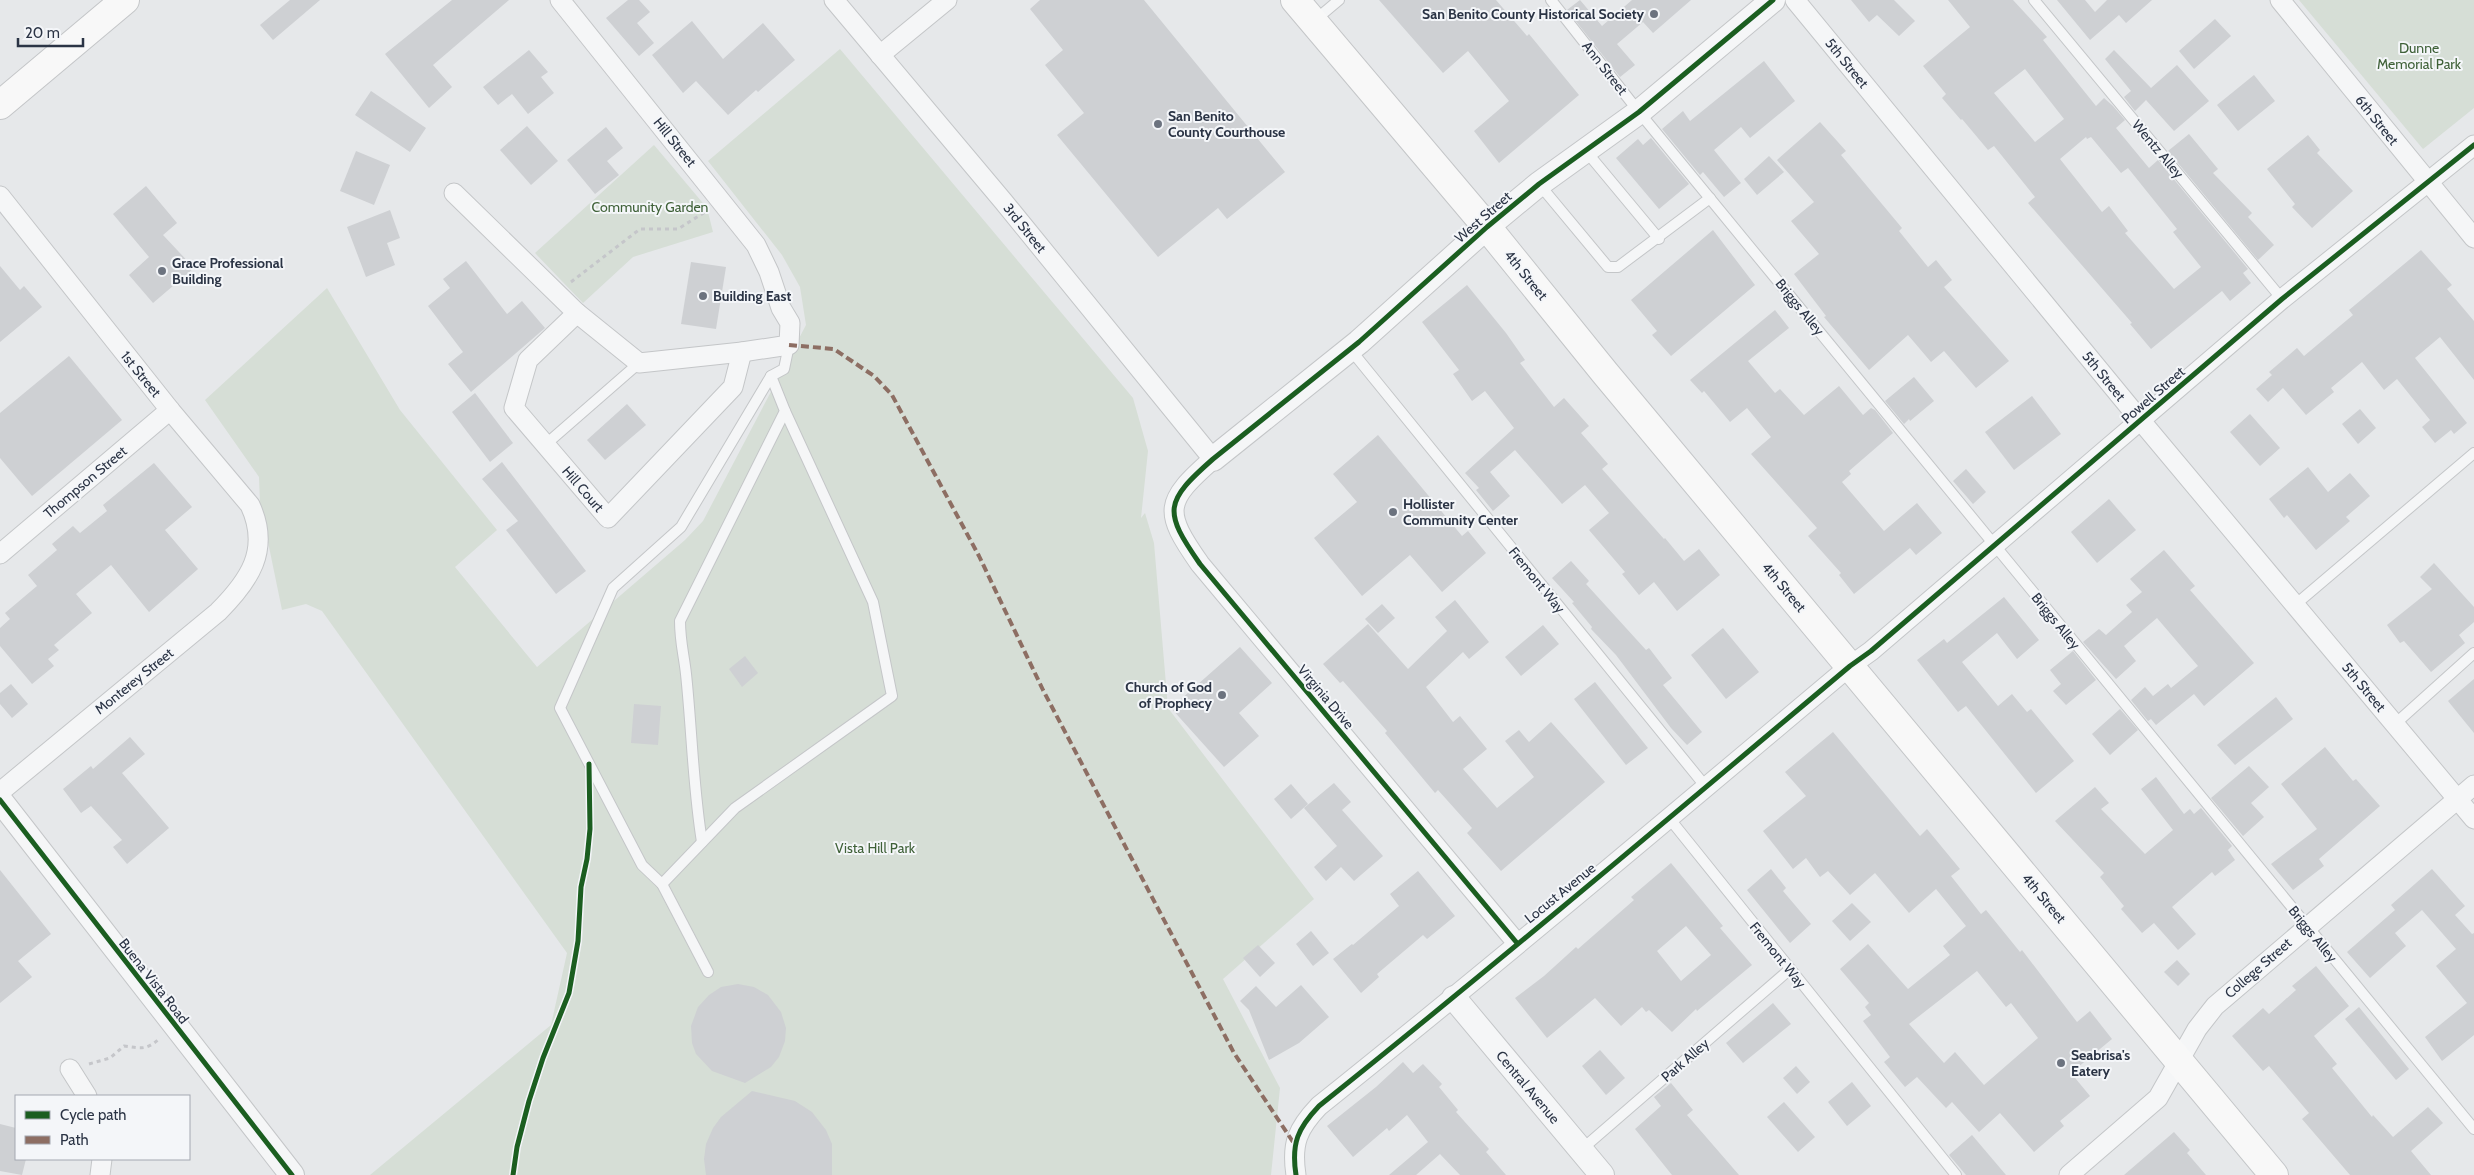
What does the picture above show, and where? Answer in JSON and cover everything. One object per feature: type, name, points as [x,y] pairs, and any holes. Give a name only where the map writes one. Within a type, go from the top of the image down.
[{"type":"main road","points":[[0,105],[125,0]]},
{"type":"main road","name":"4th Street","points":[[1295,0],[1487,227],[1605,373],[2274,1175]]},
{"type":"street","name":"Hill Street","points":[[560,0],[756,245],[790,324],[789,344]]},
{"type":"street","name":"3rd Street","points":[[834,0],[1213,459]]},
{"type":"street","points":[[880,55],[946,0]]},
{"type":"street","name":"West Street","points":[[1213,459],[1350,349],[1487,227],[1539,184],[1640,112],[1773,0]]},
{"type":"street","name":"5th Street","points":[[1795,0],[2140,421],[2474,819]]},
{"type":"street","name":"6th Street","points":[[2280,0],[2474,238]]},
{"type":"street","name":"Powell Street","points":[[1850,666],[1871,651],[2282,299],[2474,145]]},
{"type":"street","points":[[454,193],[577,313],[639,363],[742,352],[789,344]]},
{"type":"street","name":"1st Street","points":[[0,196],[170,410],[250,505],[258,521],[258,549],[255,560]]},
{"type":"street","name":"Hill Court","points":[[577,313],[528,360],[514,408],[608,518],[733,387],[742,352]]},
{"type":"street","name":"Thompson Street","points":[[0,554],[170,410]]},
{"type":"street","name":"Virginia Drive","points":[[1213,459],[1194,476],[1176,502],[1174,517],[1179,534],[1218,586],[1517,943]]},
{"type":"street","name":"Monterey Street","points":[[0,792],[218,612],[238,593],[255,560]]},
{"type":"street","name":"Locust Avenue","points":[[1296,1175],[1295,1146],[1303,1123],[1319,1106],[1454,998],[1517,943],[1850,666]]},
{"type":"street","name":"College Street","points":[[2069,1175],[2158,1098],[2197,1029],[2215,1006],[2474,785]]},
{"type":"street","name":"Buena Vista Road","points":[[0,800],[292,1175]]},
{"type":"street","name":"Central Avenue","points":[[1454,998],[1602,1175]]},
{"type":"street","points":[[70,1069],[86,1095]]},
{"type":"street","points":[[100,1175],[102,1160]]},
{"type":"lane","points":[[1313,22],[1340,0]]},
{"type":"lane","name":"Ann Street","points":[[1551,0],[1640,112]]},
{"type":"lane","name":"Wentz Alley","points":[[2034,0],[2282,299]]},
{"type":"lane","name":"Briggs Alley","points":[[1640,112],[2474,1129]]},
{"type":"lane","points":[[1585,150],[1659,239]]},
{"type":"lane","points":[[1539,184],[1608,267],[1618,267],[1659,239],[1710,198]]},
{"type":"lane","points":[[708,972],[662,884],[642,865],[560,708],[613,588],[681,527],[771,376],[784,369],[789,344]]},
{"type":"lane","name":"Fremont Way","points":[[1350,349],[1706,787]]},
{"type":"lane","points":[[545,445],[639,363]]},
{"type":"lane","points":[[662,884],[735,808],[892,696],[872,602],[771,376]]},
{"type":"lane","points":[[702,842],[695,799],[686,674],[680,646],[680,621],[785,411]]},
{"type":"lane","points":[[2295,605],[2474,453]]},
{"type":"lane","points":[[2395,724],[2474,652]]},
{"type":"lane","name":"Fremont Way","points":[[1669,818],[1789,970],[1956,1175]]},
{"type":"lane","name":"Park Alley","points":[[1581,1150],[1789,970]]},
{"type":"path","points":[[556,293],[640,230],[678,229],[722,201]]},
{"type":"path","points":[[70,1069],[110,1058],[124,1046],[142,1049],[149,1047],[175,1027]]},
{"type":"green space","name":"Dunne Memorial Park","points":[[2299,0],[2474,0],[2474,108],[2423,149]]},
{"type":"green space","name":"Vista Hill Park","points":[[840,49],[1133,398],[1148,451],[1141,518],[1145,513],[1154,543],[1168,708],[1314,899],[1223,979],[1280,1088],[1271,1175],[370,1175],[551,1025],[567,953],[322,611],[306,604],[282,610],[260,503],[259,477],[205,400],[327,288],[400,410],[497,530],[455,567],[537,667],[685,540],[703,521],[806,325],[800,287],[782,255],[708,161]]},
{"type":"green space","name":"Community Garden","points":[[654,145],[707,208],[713,232],[633,257],[583,303],[535,253]]},
{"type":"building","points":[[290,0],[320,0],[273,40],[260,25]]},
{"type":"building","points":[[452,0],[509,0],[433,65],[452,87],[429,108],[385,54]]},
{"type":"building","points":[[628,0],[639,0],[650,12],[637,23],[654,43],[639,56],[606,18]]},
{"type":"building","name":"San Benito County Courthouse","points":[[1040,0],[1144,0],[1285,172],[1227,219],[1218,208],[1158,257],[1057,135],[1084,113],[1045,65],[1063,50],[1030,9]]},
{"type":"building","points":[[1379,0],[1496,0],[1527,36],[1529,34],[1579,95],[1499,163],[1474,131],[1509,101],[1468,51],[1443,73]]},
{"type":"building","points":[[1580,0],[1602,26],[1632,0],[1691,0],[1653,33],[1643,22],[1617,44],[1635,65],[1620,77],[1567,10]]},
{"type":"building","points":[[1851,0],[1894,0],[1915,21],[1899,36],[1877,15],[1869,22]]},
{"type":"building","points":[[1948,0],[2013,0],[2047,37],[2043,40],[2096,106],[2104,98],[2125,120],[2116,128],[2149,168],[2158,160],[2248,269],[2243,273],[2251,283],[2230,301],[2222,291],[2151,349],[2130,324],[2132,323],[2028,203],[2035,197],[1994,146],[1988,150],[1942,98],[1946,94],[1923,66],[1970,27]],"holes":[[[2025,69],[2064,119],[2035,142],[1994,93]],[[2086,137],[2087,139],[2091,137],[2121,173],[2128,168],[2177,229],[2173,232],[2201,267],[2174,289],[2125,233],[2128,231],[2109,206],[2102,212],[2060,159]]]},
{"type":"building","points":[[2057,0],[2085,0],[2095,12],[2107,0],[2152,0],[2126,23],[2119,15],[2090,40]]},
{"type":"building","points":[[2215,19],[2231,36],[2194,69],[2179,51]]},
{"type":"building","points":[[692,21],[723,59],[763,23],[795,60],[758,92],[756,90],[728,115],[696,81],[683,93],[652,55]]},
{"type":"building","points":[[529,50],[548,72],[541,77],[554,93],[528,114],[512,94],[498,105],[483,87]]},
{"type":"building","points":[[2114,50],[2151,88],[2177,65],[2209,101],[2174,131],[2146,100],[2135,111],[2124,97],[2131,91],[2105,59]]},
{"type":"building","points":[[1764,61],[1795,101],[1750,138],[1741,127],[1714,150],[1741,183],[1724,197],[1703,172],[1700,175],[1662,129],[1683,111],[1690,121]]},
{"type":"building","points":[[2254,75],[2275,101],[2238,131],[2217,105]]},
{"type":"building","points":[[371,91],[426,128],[410,152],[355,115]]},
{"type":"building","points":[[1820,122],[1846,151],[1841,155],[1902,228],[1899,231],[1928,267],[1936,260],[1952,280],[1944,287],[2009,361],[1976,388],[1944,351],[1931,362],[1908,335],[1869,370],[1824,317],[1826,316],[1794,274],[1819,254],[1791,221],[1814,202],[1777,160]]},
{"type":"building","points":[[527,126],[558,161],[531,185],[500,150]]},
{"type":"building","points":[[606,127],[623,148],[607,161],[619,175],[595,194],[567,160]]},
{"type":"building","points":[[2189,134],[2218,169],[2213,173],[2252,213],[2248,217],[2274,245],[2258,260],[2168,151]]},
{"type":"building","points":[[2308,135],[2320,150],[2317,153],[2353,191],[2312,228],[2292,207],[2295,204],[2267,169]]},
{"type":"building","points":[[1651,138],[1689,184],[1659,209],[1616,158],[1638,139],[1643,145]]},
{"type":"building","points":[[356,151],[390,165],[374,205],[340,191]]},
{"type":"building","points":[[1769,156],[1784,172],[1757,195],[1744,179]]},
{"type":"building","points":[[146,186],[177,223],[163,235],[194,268],[153,303],[129,275],[149,257],[113,214]]},
{"type":"building","points":[[390,210],[400,238],[387,243],[395,265],[366,277],[347,227]]},
{"type":"building","points":[[1713,230],[1755,285],[1671,356],[1652,335],[1657,331],[1631,300]]},
{"type":"building","points":[[2421,250],[2452,285],[2447,289],[2474,321],[2474,380],[2440,337],[2415,358],[2467,423],[2454,434],[2451,430],[2435,443],[2422,427],[2430,420],[2397,379],[2384,390],[2362,362],[2331,388],[2334,392],[2306,415],[2283,388],[2268,402],[2256,389],[2272,375],[2269,372],[2297,348],[2304,356],[2353,315],[2349,310]]},
{"type":"building","points":[[466,261],[507,314],[522,301],[545,328],[471,392],[448,364],[463,352],[428,306],[450,288],[443,279]]},
{"type":"building","name":"Building East","points":[[691,262],[726,267],[716,329],[681,324]]},
{"type":"building","points":[[0,266],[20,290],[24,286],[42,307],[0,342]]},
{"type":"building","points":[[1467,285],[1506,333],[1525,360],[1520,363],[1554,407],[1564,398],[1589,426],[1581,433],[1608,464],[1602,469],[1684,561],[1699,549],[1720,575],[1677,611],[1654,582],[1639,595],[1622,574],[1625,572],[1589,530],[1609,513],[1585,485],[1562,504],[1515,450],[1490,472],[1510,496],[1493,511],[1476,490],[1479,488],[1465,473],[1514,428],[1485,391],[1472,401],[1453,374],[1459,370],[1422,322]]},
{"type":"building","points":[[1775,310],[1789,328],[1748,361],[1775,393],[1780,389],[1804,415],[1839,386],[1863,415],[1871,408],[1875,410],[1893,433],[1849,471],[1851,474],[1842,482],[1884,531],[1917,503],[1942,533],[1916,555],[1910,548],[1854,594],[1839,575],[1841,573],[1808,536],[1817,528],[1751,454],[1771,437],[1747,408],[1730,422],[1704,391],[1702,393],[1690,380]]},
{"type":"building","points":[[69,356],[122,420],[32,496],[0,458],[0,413]]},
{"type":"building","points":[[1914,377],[1934,401],[1904,424],[1885,401]]},
{"type":"building","points":[[475,393],[513,443],[490,462],[452,412]]},
{"type":"building","points":[[2032,396],[2061,434],[2014,470],[1985,432]]},
{"type":"building","points":[[627,404],[646,425],[605,460],[587,440]]},
{"type":"building","points":[[2360,409],[2376,428],[2358,444],[2342,424]]},
{"type":"building","points":[[2250,414],[2280,448],[2260,466],[2230,432]]},
{"type":"building","name":"Hollister Community Center","points":[[1378,435],[1462,536],[1468,531],[1486,553],[1442,592],[1410,555],[1362,596],[1314,538],[1357,502],[1333,474]]},
{"type":"building","points":[[502,462],[586,571],[556,594],[506,530],[518,521],[482,479]]},
{"type":"building","points":[[154,463],[192,507],[165,530],[198,569],[149,612],[111,565],[76,594],[92,613],[54,645],[59,650],[48,659],[54,666],[32,684],[0,646],[0,628],[10,619],[5,613],[37,586],[28,575],[57,550],[52,544],[73,526],[80,533],[107,511],[103,505]]},
{"type":"building","points":[[2308,467],[2328,492],[2350,473],[2370,496],[2346,517],[2350,521],[2316,550],[2287,515],[2284,518],[2269,499]]},
{"type":"building","points":[[1966,469],[1986,492],[1973,504],[1953,481]]},
{"type":"building","points":[[2109,499],[2136,530],[2097,563],[2071,532]]},
{"type":"building","points":[[2164,550],[2195,586],[2190,590],[2254,663],[2204,706],[2194,694],[2156,725],[2151,719],[2148,721],[2131,700],[2145,687],[2153,696],[2168,684],[2171,688],[2198,666],[2157,618],[2124,646],[2136,661],[2116,679],[2083,642],[2099,629],[2106,635],[2132,612],[2126,605],[2142,592],[2130,579]]},
{"type":"building","points":[[1571,561],[1589,581],[1586,584],[1646,650],[1649,648],[1672,678],[1663,685],[1702,732],[1687,745],[1671,728],[1616,655],[1591,629],[1592,627],[1572,603],[1574,602],[1552,578]]},
{"type":"building","points":[[2434,563],[2474,607],[2474,622],[2459,635],[2465,643],[2431,672],[2404,641],[2400,643],[2387,625],[2432,589],[2420,577]]},
{"type":"building","points":[[2004,597],[2039,640],[2017,659],[1997,633],[1962,662],[1998,706],[2012,694],[2027,712],[2031,709],[2074,761],[2036,793],[1966,706],[1958,712],[1917,660],[1944,639],[1947,643]]},
{"type":"building","points":[[1455,600],[1489,642],[1469,659],[1463,652],[1426,687],[1453,722],[1460,716],[1487,749],[1463,769],[1497,808],[1534,777],[1505,741],[1519,730],[1529,742],[1551,722],[1605,782],[1501,871],[1467,833],[1472,828],[1438,790],[1435,793],[1385,733],[1387,731],[1343,681],[1340,683],[1323,664],[1368,624],[1408,669],[1447,631],[1435,617]]},
{"type":"building","points":[[1382,604],[1395,618],[1378,633],[1365,619]]},
{"type":"building","points":[[1543,625],[1559,644],[1521,676],[1505,657]]},
{"type":"building","points":[[1723,628],[1759,672],[1726,699],[1691,655]]},
{"type":"building","name":"Church of God of Prophecy","points":[[1240,647],[1272,683],[1239,713],[1259,736],[1224,767],[1171,708]]},
{"type":"building","points":[[2073,651],[2096,680],[2066,705],[2053,691],[2061,684],[2050,670]]},
{"type":"building","points":[[745,656],[758,673],[742,687],[729,669]]},
{"type":"building","points":[[2474,679],[2474,733],[2448,701]]},
{"type":"building","points":[[1595,682],[1648,748],[1626,765],[1574,699]]},
{"type":"building","points":[[11,684],[28,704],[12,718],[0,704],[0,693]]},
{"type":"building","points":[[2276,697],[2293,719],[2235,765],[2217,745]]},
{"type":"building","points":[[634,704],[661,706],[658,745],[631,743]]},
{"type":"building","points":[[2120,709],[2138,730],[2110,755],[2092,734]]},
{"type":"building","points":[[1833,732],[1920,836],[1927,829],[1960,869],[1951,876],[1981,914],[1986,910],[2020,952],[2022,950],[2077,1022],[2090,1011],[2112,1039],[2071,1073],[2090,1096],[2060,1121],[2064,1126],[2034,1152],[2000,1113],[1979,1132],[1952,1102],[1946,1108],[1917,1077],[1905,1087],[1884,1062],[1890,1057],[1863,1021],[1871,1015],[1865,1007],[1869,1003],[1840,969],[1868,944],[1908,989],[1950,955],[1943,946],[1966,926],[1936,889],[1909,913],[1875,873],[1850,895],[1828,871],[1820,877],[1806,858],[1793,869],[1763,831],[1806,796],[1785,772]],"holes":[[[1977,971],[2006,1007],[2011,1003],[2038,1038],[1984,1085],[1955,1052],[1944,1063],[1909,1024]]]},
{"type":"building","points":[[130,737],[145,754],[122,773],[169,828],[127,864],[113,847],[122,840],[91,806],[81,813],[63,789],[91,766],[93,769]]},
{"type":"building","points":[[2325,747],[2353,781],[2356,779],[2380,806],[2319,859],[2324,866],[2293,890],[2271,864],[2317,829],[2281,784]]},
{"type":"building","points":[[2249,766],[2269,787],[2251,803],[2264,817],[2243,836],[2211,798]]},
{"type":"building","points":[[2156,777],[2184,814],[2190,809],[2194,814],[2201,808],[2232,846],[2228,850],[2235,860],[2215,876],[2212,872],[2172,907],[2196,934],[2178,950],[2154,923],[2142,933],[2121,909],[2124,906],[2100,877],[2104,873],[2055,821],[2095,787],[2109,803],[2101,809],[2145,854],[2173,830],[2141,789]]},
{"type":"building","points":[[1334,783],[1351,802],[1342,810],[1383,856],[1354,881],[1341,867],[1326,881],[1314,867],[1337,846],[1304,808]]},
{"type":"building","points":[[1291,784],[1308,804],[1291,819],[1274,799]]},
{"type":"building","points":[[1671,863],[1723,926],[1720,928],[1752,965],[1697,1011],[1696,1009],[1672,1032],[1649,1010],[1646,1012],[1642,1007],[1621,1026],[1595,998],[1547,1038],[1515,998],[1544,976],[1576,947],[1578,949],[1634,900],[1631,897]],"holes":[[[1686,926],[1711,955],[1681,981],[1657,951]]]},
{"type":"building","points":[[1771,869],[1786,888],[1783,891],[1811,924],[1790,943],[1747,890]]},
{"type":"building","points":[[2432,869],[2465,906],[2455,915],[2472,934],[2474,933],[2474,1035],[2442,1061],[2425,1037],[2467,1003],[2436,966],[2456,949],[2422,910],[2395,933],[2406,946],[2370,978],[2347,952],[2395,910],[2391,905]]},
{"type":"building","points":[[0,870],[51,934],[18,961],[32,977],[0,1003]]},
{"type":"building","points":[[1418,871],[1455,916],[1427,939],[1423,935],[1377,974],[1379,977],[1361,993],[1333,959],[1353,945],[1399,906],[1390,894]]},
{"type":"building","points":[[1852,903],[1871,922],[1850,941],[1832,921]]},
{"type":"building","points":[[1311,931],[1329,953],[1313,966],[1296,944]]},
{"type":"building","points":[[1258,945],[1275,963],[1260,977],[1243,958]]},
{"type":"building","points":[[2177,960],[2190,974],[2178,986],[2164,972]]},
{"type":"building","points":[[2316,966],[2349,1006],[2314,1036],[2337,1064],[2332,1068],[2372,1117],[2373,1115],[2393,1137],[2428,1107],[2443,1123],[2411,1151],[2431,1175],[2350,1175],[2302,1119],[2309,1113],[2269,1066],[2263,1071],[2232,1036],[2263,1008],[2269,1014],[2296,990],[2292,986]]},
{"type":"building","points":[[738,984],[754,987],[768,995],[781,1012],[786,1028],[785,1041],[779,1057],[771,1067],[745,1083],[712,1071],[696,1054],[692,1043],[691,1026],[698,1007],[709,995],[721,987]]},
{"type":"building","points":[[1301,985],[1329,1017],[1299,1043],[1269,1060],[1249,1010],[1240,1001],[1256,986],[1276,1007]]},
{"type":"building","points":[[1773,1003],[1791,1024],[1743,1063],[1726,1043]]},
{"type":"building","points":[[2359,1007],[2409,1069],[2396,1080],[2345,1019]]},
{"type":"building","points":[[1600,1050],[1625,1078],[1606,1095],[1582,1066]]},
{"type":"building","points":[[1403,1062],[1413,1073],[1423,1064],[1442,1084],[1439,1087],[1458,1110],[1456,1112],[1489,1149],[1486,1152],[1506,1175],[1460,1175],[1440,1154],[1416,1175],[1389,1175],[1428,1142],[1407,1115],[1389,1131],[1387,1128],[1353,1157],[1327,1126],[1376,1087]]},
{"type":"building","points":[[1796,1066],[1810,1082],[1797,1094],[1783,1078]]},
{"type":"building","points":[[1852,1082],[1871,1106],[1847,1126],[1828,1102]]},
{"type":"building","points":[[1671,1083],[1693,1110],[1687,1115],[1739,1175],[1672,1175],[1635,1129],[1661,1106],[1654,1097]]},
{"type":"building","points":[[752,1091],[795,1101],[812,1112],[826,1130],[832,1144],[832,1175],[706,1175],[704,1159],[706,1144],[713,1128],[721,1117]]},
{"type":"building","points":[[1784,1102],[1815,1137],[1798,1152],[1767,1117]]},
{"type":"building","points":[[0,1124],[15,1128],[15,1160],[26,1160],[22,1175],[0,1171]]},
{"type":"building","points":[[2174,1132],[2190,1150],[2187,1153],[2206,1175],[2124,1175]]},
{"type":"building","points":[[1972,1135],[2006,1175],[1966,1175],[1949,1155]]},
{"type":"marked path","points":[[789,345],[834,349],[874,376],[892,395],[979,556],[1043,690],[1234,1053],[1295,1145]]},
{"type":"cycle path","points":[[1517,943],[1200,564],[1180,531],[1175,519],[1174,508],[1185,486],[1213,459],[1359,342],[1487,227],[1539,184],[1639,112],[1773,0]]},
{"type":"cycle path","points":[[1296,1175],[1295,1154],[1298,1137],[1301,1129],[1319,1106],[1520,943],[1850,666],[1871,651],[2282,299],[2474,145]]},
{"type":"cycle path","points":[[513,1175],[517,1147],[529,1101],[543,1058],[569,993],[578,941],[581,887],[587,859],[590,829],[589,764]]},
{"type":"cycle path","points":[[0,800],[292,1175]]},
{"type":"place","name":"San Benito County Historical Society","points":[[1654,14]]},
{"type":"place","name":"San Benito County Courthouse","points":[[1158,124]]},
{"type":"place","name":"Grace Professional Building","points":[[162,271]]},
{"type":"place","name":"Building East","points":[[703,296]]},
{"type":"place","name":"Hollister Community Center","points":[[1393,512]]},
{"type":"place","name":"Church of God of Prophecy","points":[[1222,695]]},
{"type":"place","name":"Seabrisa's Eatery","points":[[2061,1063]]}]
